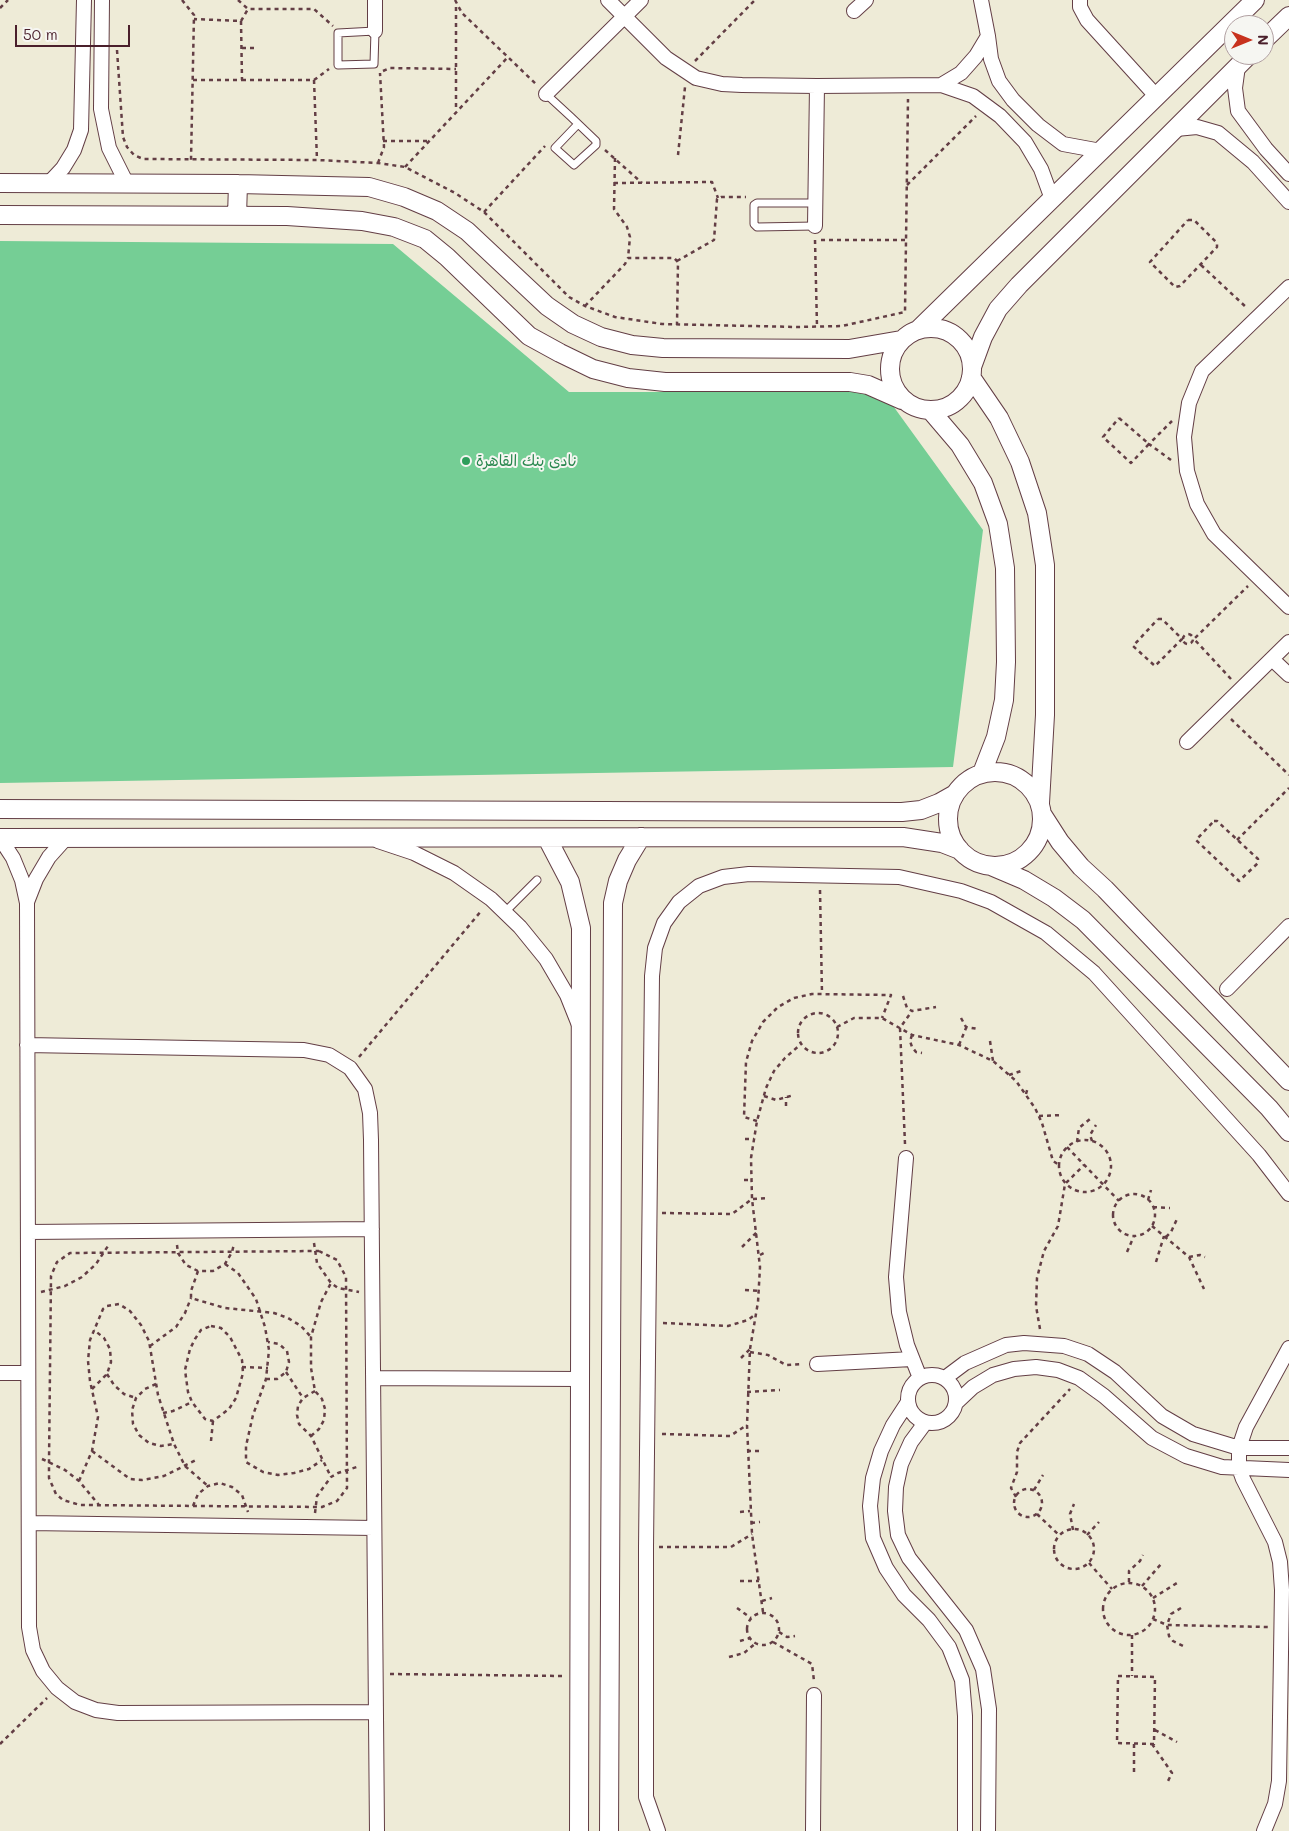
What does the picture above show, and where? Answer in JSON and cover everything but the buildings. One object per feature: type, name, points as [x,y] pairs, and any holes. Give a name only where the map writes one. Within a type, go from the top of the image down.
[{"type":"street","points":[[48,184],[64,168],[74,150],[81,130],[84,0]]},
{"type":"street","points":[[102,0],[101,109],[109,148],[127,184]]},
{"type":"street","points":[[375,0],[375,31]]},
{"type":"street","points":[[608,0],[623,17],[686,73],[702,80],[722,84],[817,86],[941,85],[958,89],[988,105],[1025,142],[1042,169],[1052,199]]},
{"type":"street","points":[[546,94],[641,0]]},
{"type":"street","points":[[854,11],[866,0]]},
{"type":"street","points":[[981,0],[991,59],[997,74],[1013,100],[1038,125],[1063,144],[1101,151]]},
{"type":"street","points":[[1080,0],[1082,14],[1157,96]]},
{"type":"street","points":[[0,184],[238,184],[369,187],[404,197],[437,211],[467,231],[547,306],[573,324],[601,337],[632,345],[663,348],[848,350],[884,345],[901,340],[919,329],[1255,0]]},
{"type":"street","points":[[1274,30],[1289,16]]},
{"type":"street","points":[[941,85],[961,73],[976,56],[988,36]]},
{"type":"street","points":[[0,215],[238,216],[362,220],[394,227],[417,236],[447,257],[529,336],[560,354],[593,369],[628,378],[664,382],[850,382],[868,385],[920,410],[931,411],[949,407],[957,401],[968,386],[983,337],[998,309],[1019,285],[1239,65]]},
{"type":"street","points":[[1242,65],[1235,88],[1238,111],[1266,149],[1289,174],[1274,187]]},
{"type":"street","points":[[816,233],[817,86]]},
{"type":"street","points":[[1176,129],[1197,127],[1218,133],[1252,162],[1289,202]]},
{"type":"street","points":[[238,184],[238,216]]},
{"type":"street","points":[[1289,287],[1202,371],[1189,403],[1184,437],[1186,471],[1197,504],[1214,534],[1289,607]]},
{"type":"street","points":[[919,329],[930,328],[950,332],[966,347],[972,372],[999,418],[1020,462],[1037,512],[1045,565],[1044,715],[1041,808],[1038,838],[1024,856],[1014,862],[990,866]]},
{"type":"street","points":[[901,340],[894,349],[889,370],[891,381],[902,400]]},
{"type":"street","points":[[931,411],[960,445],[983,483],[998,524],[1005,568],[1006,662],[1004,700],[996,737],[982,773]]},
{"type":"street","points":[[1187,742],[1289,642]]},
{"type":"street","points":[[1272,659],[1289,675]]},
{"type":"street","points":[[960,850],[949,829],[949,811],[955,794],[962,784],[982,773],[1006,772],[1017,776],[1031,788],[1060,842],[1081,867],[1105,889],[1289,1081]]},
{"type":"street","points":[[0,809],[902,812],[930,807],[955,794]]},
{"type":"street","points":[[609,1831],[613,903],[621,874],[642,837]]},
{"type":"street","points":[[376,1712],[118,1713],[96,1710],[76,1702],[57,1688],[43,1670],[33,1650],[29,1627],[27,903],[19,872],[0,838],[903,837],[942,843],[960,850],[974,861],[1024,880],[1083,920],[1269,1108],[1289,1132]]},
{"type":"street","points":[[27,903],[36,879],[49,857],[66,838]]},
{"type":"street","points":[[370,838],[414,853],[454,873],[491,899],[520,927],[546,960],[566,995],[582,1033]]},
{"type":"street","points":[[547,838],[570,882],[581,928],[579,1831]]},
{"type":"street","points":[[658,1831],[646,1797],[646,1546],[652,976],[655,948],[664,923],[679,902],[692,892],[723,877],[749,874],[899,877],[930,882],[990,902],[1046,933],[1094,974],[1259,1156],[1289,1194]]},
{"type":"street","points":[[1227,989],[1289,926]]},
{"type":"street","points":[[27,1045],[304,1050],[329,1054],[350,1068],[365,1089],[370,1113],[372,1229],[377,1831]]},
{"type":"street","points":[[906,1158],[896,1277],[899,1312],[912,1359],[920,1378]]},
{"type":"street","points":[[28,1232],[372,1229]]},
{"type":"street","points":[[945,1378],[965,1363],[988,1351],[1006,1345],[1043,1343],[1064,1346],[1088,1354],[1115,1372],[1162,1416],[1177,1426],[1210,1441],[1239,1448],[1289,1448]]},
{"type":"street","points":[[1264,1831],[1275,1804],[1279,1781],[1282,1590],[1278,1555],[1266,1522],[1242,1480],[1239,1468],[1239,1448],[1246,1427],[1289,1348]]},
{"type":"street","points":[[817,1364],[912,1359]]},
{"type":"street","points":[[908,1402],[911,1411],[924,1423],[942,1422],[949,1417],[957,1402],[973,1387],[986,1379],[1014,1369],[1036,1367],[1058,1370],[1079,1378],[1104,1396],[1152,1438],[1168,1448],[1204,1462],[1239,1468],[1289,1470]]},
{"type":"street","points":[[0,1373],[28,1373]]},
{"type":"street","points":[[924,1423],[911,1442],[899,1472],[895,1511],[898,1535],[909,1558],[966,1630],[983,1669],[989,1709],[989,1829],[964,1829],[966,1716],[962,1680],[949,1647],[929,1620],[904,1595],[886,1568],[873,1538],[870,1506],[873,1478],[885,1442],[908,1402],[913,1384],[920,1378],[937,1375],[945,1378],[952,1384],[957,1402]]},
{"type":"street","points":[[374,1378],[580,1379]]},
{"type":"street","points":[[29,1523],[374,1528]]},
{"type":"street","points":[[813,1831],[814,1695]]},
{"type":"lane","points":[[375,31],[375,62],[373,65],[340,66],[337,63],[337,35],[339,32],[375,31]]},
{"type":"lane","points":[[546,94],[578,124],[595,140],[596,145],[575,165],[555,149],[555,145],[578,124]]},
{"type":"lane","points":[[816,203],[755,204],[754,224],[757,226],[816,233]]},
{"type":"lane","points":[[505,912],[537,880]]},
{"type":"path","points":[[0,8],[8,0]]},
{"type":"path","points":[[182,0],[193,13],[194,20],[191,160]]},
{"type":"path","points":[[238,0],[248,9],[314,9],[339,32]]},
{"type":"path","points":[[455,0],[456,112]]},
{"type":"path","points":[[678,155],[686,73],[755,0]]},
{"type":"path","points":[[456,5],[546,94]]},
{"type":"path","points":[[242,80],[241,20],[248,9]]},
{"type":"path","points":[[194,20],[241,20]]},
{"type":"path","points":[[117,46],[123,138],[127,147],[134,155],[143,159],[316,160],[378,163],[405,167],[455,193],[484,212],[569,297],[585,306],[615,317],[677,324],[842,326],[905,312],[908,85]]},
{"type":"path","points":[[242,48],[257,48]]},
{"type":"path","points":[[405,167],[508,57]]},
{"type":"path","points":[[193,80],[314,80],[337,63]]},
{"type":"path","points":[[373,65],[381,74],[383,141],[378,163]]},
{"type":"path","points":[[381,74],[390,68],[456,69]]},
{"type":"path","points":[[314,80],[316,160]]},
{"type":"path","points":[[907,185],[988,105]]},
{"type":"path","points":[[484,212],[551,139]]},
{"type":"path","points":[[595,140],[643,183]]},
{"type":"path","points":[[383,141],[429,142]]},
{"type":"path","points":[[585,306],[625,264],[628,258],[630,237],[624,222],[614,211],[615,158]]},
{"type":"path","points":[[614,183],[712,182],[718,198],[714,240],[677,261]]},
{"type":"path","points":[[718,198],[745,197],[755,204]]},
{"type":"path","points":[[1190,220],[1194,220],[1218,244],[1201,265],[1176,287],[1150,262],[1190,220]]},
{"type":"path","points":[[816,326],[816,233],[907,240]]},
{"type":"path","points":[[628,258],[674,258],[677,261]]},
{"type":"path","points":[[677,261],[677,324]]},
{"type":"path","points":[[1201,265],[1257,318]]},
{"type":"path","points":[[1186,471],[1149,444],[1121,418],[1103,436],[1130,463],[1149,444],[1189,403]]},
{"type":"path","points":[[1241,689],[1194,640],[1188,634],[1182,640],[1154,666],[1133,646],[1158,619],[1162,619],[1182,640],[1188,645],[1194,640],[1258,576]]},
{"type":"path","points":[[1221,709],[1289,775]]},
{"type":"path","points":[[1237,840],[1289,788]]},
{"type":"path","points":[[1216,821],[1237,840],[1258,861],[1240,881],[1196,840],[1216,821]]},
{"type":"path","points":[[820,876],[822,994]]},
{"type":"path","points":[[350,1068],[491,899]]},
{"type":"path","points":[[757,1121],[744,1117],[746,1062],[752,1041],[763,1022],[778,1007],[794,998],[812,994],[891,995],[882,1018]]},
{"type":"path","points":[[903,996],[907,1008],[912,1011],[936,1007]]},
{"type":"path","points":[[906,1158],[900,1028],[912,1011]]},
{"type":"path","points":[[823,1013],[829,1016],[837,1027],[837,1040],[830,1050],[817,1054],[805,1049],[801,1044],[798,1031],[804,1019],[809,1015],[823,1013]]},
{"type":"path","points":[[837,1027],[854,1018],[882,1018],[912,1035],[959,1044],[993,1061],[1010,1075],[1026,1094],[1039,1116],[1050,1155],[1053,1161],[1059,1165]]},
{"type":"path","points":[[961,1018],[966,1027]]},
{"type":"path","points":[[966,1027],[978,1028]]},
{"type":"path","points":[[959,1044],[966,1027]]},
{"type":"path","points":[[912,1035],[910,1041],[912,1047],[916,1052],[922,1053]]},
{"type":"path","points":[[990,1041],[993,1061]]},
{"type":"path","points":[[763,1612],[752,1534],[747,1451],[747,1392],[750,1350],[759,1291],[760,1255],[752,1199],[754,1139],[764,1096],[774,1072],[785,1058],[801,1044]]},
{"type":"path","points":[[1010,1075],[1021,1072]]},
{"type":"path","points":[[1026,1094],[1028,1087]]},
{"type":"path","points":[[764,1096],[772,1100],[794,1095]]},
{"type":"path","points":[[786,1097],[786,1106]]},
{"type":"path","points":[[1039,1116],[1062,1115]]},
{"type":"path","points":[[1077,1142],[1079,1128],[1090,1119]]},
{"type":"path","points":[[1092,1141],[1090,1135],[1096,1125]]},
{"type":"path","points":[[745,1139],[754,1139]]},
{"type":"path","points":[[1092,1141],[1103,1148],[1110,1160],[1110,1173],[1103,1185],[1098,1189],[1084,1192],[1077,1191],[1066,1184],[1059,1172],[1059,1165],[1063,1152],[1067,1147],[1077,1142],[1092,1141]]},
{"type":"path","points":[[1067,1147],[1119,1201]]},
{"type":"path","points":[[1043,1343],[1036,1306],[1037,1278],[1044,1250],[1058,1226],[1066,1184],[1084,1165]]},
{"type":"path","points":[[744,1180],[752,1180]]},
{"type":"path","points":[[1148,1200],[1151,1190]]},
{"type":"path","points":[[1130,1195],[1143,1196],[1148,1200],[1155,1213],[1152,1226],[1144,1233],[1134,1236],[1123,1233],[1115,1224],[1114,1212],[1119,1201],[1130,1195]]},
{"type":"path","points":[[650,1213],[732,1214],[752,1199],[768,1198]]},
{"type":"path","points":[[1153,1207],[1170,1208]]},
{"type":"path","points":[[1156,1262],[1165,1237],[1175,1226],[1177,1219]]},
{"type":"path","points":[[1152,1226],[1189,1256],[1204,1289]]},
{"type":"path","points":[[174,1230],[178,1252],[186,1265],[198,1272],[213,1272],[225,1264],[232,1252],[236,1230]]},
{"type":"path","points":[[312,1230],[317,1263],[331,1283],[338,1288],[373,1294]]},
{"type":"path","points":[[28,1293],[65,1286],[82,1277],[104,1253],[114,1231]]},
{"type":"path","points":[[742,1247],[758,1231]]},
{"type":"path","points":[[1127,1252],[1134,1236]]},
{"type":"path","points":[[316,1251],[329,1254],[337,1260],[346,1277],[347,1488],[343,1495],[330,1505],[315,1507],[100,1506],[71,1504],[56,1494],[49,1478],[51,1290],[53,1269],[63,1256],[70,1253],[316,1251]]},
{"type":"path","points":[[760,1255],[766,1252]]},
{"type":"path","points":[[1189,1256],[1200,1255],[1205,1258]]},
{"type":"path","points":[[225,1264],[238,1273],[248,1286],[259,1311],[268,1342],[266,1380],[253,1415],[246,1446],[246,1462],[263,1472],[278,1475],[294,1474],[309,1469],[322,1460]]},
{"type":"path","points":[[150,1346],[176,1327],[185,1313],[191,1298],[191,1291],[198,1272]]},
{"type":"path","points":[[311,1436],[319,1429],[324,1420],[325,1409],[322,1399],[315,1391],[311,1368],[311,1337],[321,1302],[331,1283]]},
{"type":"path","points":[[745,1290],[759,1291]]},
{"type":"path","points":[[191,1298],[225,1308],[274,1313],[288,1318],[301,1326],[311,1337]]},
{"type":"path","points":[[79,1481],[92,1451],[98,1417],[88,1360],[94,1330],[103,1309],[119,1304],[130,1311],[141,1325],[150,1346],[163,1413],[174,1444],[185,1466],[208,1486]]},
{"type":"path","points":[[648,1323],[728,1326],[748,1320],[756,1314]]},
{"type":"path","points":[[211,1441],[213,1421],[229,1409],[236,1398],[241,1386],[242,1367],[237,1348],[230,1337],[221,1328],[206,1327],[195,1339],[186,1359],[185,1381],[192,1402],[205,1419],[213,1421]]},
{"type":"path","points":[[92,1389],[101,1383],[108,1374],[111,1362],[110,1349],[104,1338],[94,1330]]},
{"type":"path","points":[[266,1380],[277,1379],[286,1372],[289,1362],[287,1351],[279,1344],[268,1342]]},
{"type":"path","points":[[740,1358],[750,1350]]},
{"type":"path","points":[[750,1350],[768,1355],[786,1364],[817,1364]]},
{"type":"path","points":[[242,1367],[268,1368]]},
{"type":"path","points":[[286,1372],[303,1398]]},
{"type":"path","points":[[108,1374],[114,1385],[124,1394],[136,1398]]},
{"type":"path","points":[[1016,1497],[1011,1488],[1017,1472],[1017,1452],[1020,1443],[1079,1378]]},
{"type":"path","points":[[156,1384],[145,1389],[136,1398],[132,1410],[132,1424],[139,1435],[149,1443],[162,1446],[174,1444]]},
{"type":"path","points":[[747,1392],[780,1390]]},
{"type":"path","points":[[315,1391],[303,1398],[298,1406],[299,1424],[311,1436],[331,1478]]},
{"type":"path","points":[[163,1413],[192,1402]]},
{"type":"path","points":[[647,1434],[730,1436],[747,1425]]},
{"type":"path","points":[[92,1451],[130,1479],[142,1480],[164,1476],[198,1459]]},
{"type":"path","points":[[747,1451],[762,1451]]},
{"type":"path","points":[[28,1452],[49,1462],[79,1481],[113,1524]]},
{"type":"path","points":[[314,1527],[315,1507],[323,1486],[331,1478],[347,1470],[374,1463]]},
{"type":"path","points":[[1034,1490],[1044,1475]]},
{"type":"path","points":[[191,1525],[193,1506],[198,1494],[208,1486],[220,1484],[232,1487],[242,1495],[247,1506],[250,1526]]},
{"type":"path","points":[[1023,1490],[1034,1490],[1042,1497],[1042,1503],[1037,1514],[1028,1517],[1018,1512],[1015,1503],[1016,1497],[1023,1490]]},
{"type":"path","points":[[1073,1530],[1070,1514],[1074,1504]]},
{"type":"path","points":[[740,1512],[750,1511]]},
{"type":"path","points":[[1037,1514],[1060,1536]]},
{"type":"path","points":[[751,1523],[760,1522]]},
{"type":"path","points":[[1088,1535],[1099,1522]]},
{"type":"path","points":[[1073,1530],[1088,1535],[1094,1545],[1092,1558],[1088,1563],[1084,1567],[1072,1569],[1061,1564],[1055,1553],[1056,1541],[1060,1536],[1073,1530]]},
{"type":"path","points":[[646,1546],[730,1547],[752,1534]]},
{"type":"path","points":[[1129,1582],[1130,1570],[1140,1561],[1142,1555]]},
{"type":"path","points":[[1088,1563],[1112,1589]]},
{"type":"path","points":[[1142,1586],[1162,1564]]},
{"type":"path","points":[[740,1581],[760,1581]]},
{"type":"path","points":[[1129,1582],[1142,1586],[1153,1598],[1155,1612],[1153,1619],[1145,1630],[1132,1635],[1119,1634],[1104,1620],[1102,1613],[1104,1600],[1112,1589],[1129,1582]]},
{"type":"path","points":[[1153,1598],[1176,1584]]},
{"type":"path","points":[[762,1601],[772,1598]]},
{"type":"path","points":[[738,1608],[751,1618]]},
{"type":"path","points":[[1181,1608],[1171,1614],[1167,1625],[1169,1636],[1173,1641],[1184,1646]]},
{"type":"path","points":[[763,1612],[774,1616],[778,1621],[779,1632],[773,1642],[767,1645],[756,1643],[750,1638],[747,1628],[751,1618],[763,1612]]},
{"type":"path","points":[[1153,1619],[1167,1625],[1282,1628]]},
{"type":"path","points":[[779,1632],[787,1637],[795,1636]]},
{"type":"path","points":[[1132,1635],[1132,1676]]},
{"type":"path","points":[[740,1641],[750,1638]]},
{"type":"path","points":[[773,1642],[812,1664],[814,1695]]},
{"type":"path","points":[[729,1657],[744,1653],[756,1643]]},
{"type":"path","points":[[376,1674],[579,1676]]},
{"type":"path","points":[[1118,1677],[1155,1677],[1154,1744],[1152,1744],[1117,1743],[1118,1677]]},
{"type":"path","points":[[0,1744],[57,1688]]},
{"type":"path","points":[[1154,1730],[1177,1742]]},
{"type":"path","points":[[1134,1744],[1134,1775]]},
{"type":"path","points":[[1152,1744],[1172,1773],[1167,1783]]},
{"type":"green space","name":"نادى بنك القاهرة","points":[[0,241],[393,244],[569,392],[883,392],[983,530],[953,767],[0,783]]},
{"type":"place","name":"نادى بنك القاهرة","points":[[466,461]]}]
